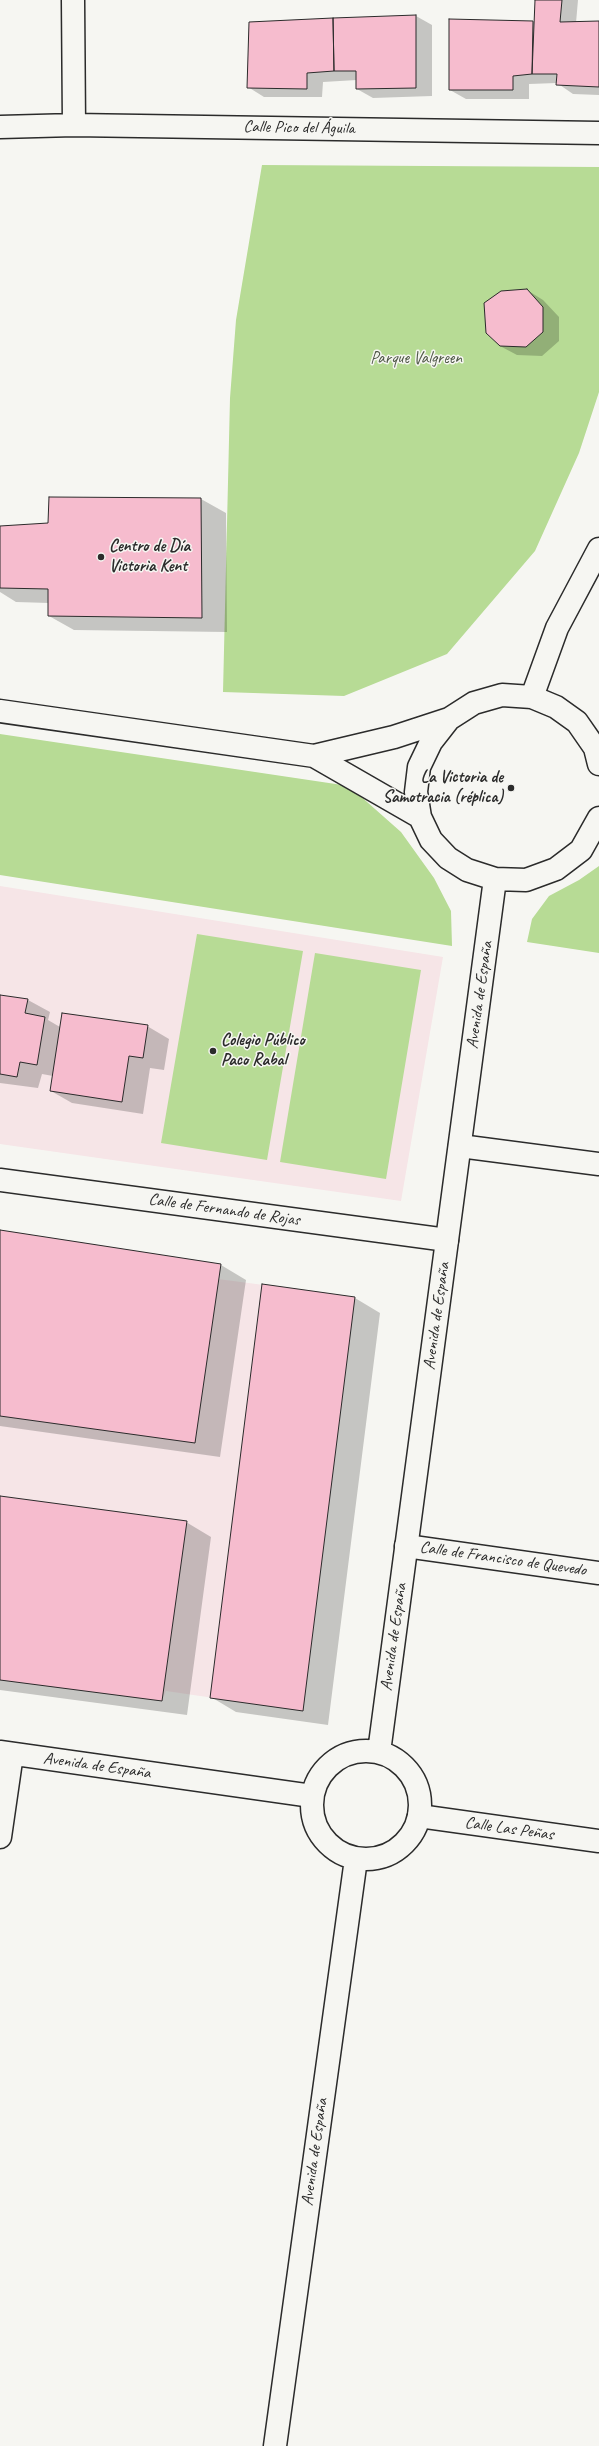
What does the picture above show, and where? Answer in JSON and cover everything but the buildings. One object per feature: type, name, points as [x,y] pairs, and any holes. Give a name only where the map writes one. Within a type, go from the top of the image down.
[{"type":"street","points":[[73,0],[74,125]]},
{"type":"street","name":"Calle Pico del Águila","points":[[0,127],[74,125],[599,133]]},
{"type":"street","points":[[532,697],[557,628],[599,549]]},
{"type":"street","points":[[0,711],[314,756],[394,737],[449,719],[474,703],[502,695],[532,697],[556,706],[577,722],[598,754]]},
{"type":"street","points":[[449,719],[431,742],[419,767],[416,792],[420,817],[431,840],[448,858],[467,870],[495,879],[526,880],[556,869],[590,846],[599,818]]},
{"type":"street","points":[[314,756],[420,817]]},
{"type":"street","name":"Avenida de España","points":[[379,1752],[495,879]]},
{"type":"street","points":[[460,1146],[599,1164]]},
{"type":"street","name":"Calle de Fernando de Rojas","points":[[0,1180],[447,1240]]},
{"type":"street","name":"Calle de Francisco de Quevedo","points":[[406,1546],[599,1573]]},
{"type":"street","points":[[361,1750],[379,1752],[394,1758],[407,1769],[416,1784],[419,1794],[419,1816],[413,1832],[403,1845],[383,1856],[373,1859],[356,1859],[340,1853],[326,1843],[315,1824],[312,1813],[312,1796],[318,1779],[334,1762],[344,1755],[361,1750]]},
{"type":"street","points":[[0,1837],[6,1753]]},
{"type":"street","name":"Avenida de España","points":[[6,1753],[312,1796]]},
{"type":"street","name":"Calle Las Peñas","points":[[419,1816],[599,1841]]},
{"type":"street","name":"Avenida de España","points":[[275,2446],[356,1859]]},
{"type":"shaded area","name":"Colegio Público Paco Rabal","points":[[0,886],[443,957],[401,1201],[0,1144]]},
{"type":"shaded area","points":[[0,1230],[221,1264],[218,1279],[355,1297],[303,1711],[166,1691],[162,1701],[0,1680]]},
{"type":"green space","name":"Parque Valgreen","points":[[262,165],[599,167],[599,392],[579,453],[535,551],[447,654],[344,696],[223,692],[230,398],[236,320]]},
{"type":"green space","points":[[0,734],[349,786],[401,832],[434,878],[451,911],[452,946],[0,875]]},
{"type":"green space","points":[[599,866],[599,953],[527,942],[532,919],[549,896],[579,880]]},
{"type":"green space","points":[[197,934],[303,951],[267,1160],[161,1143]]},
{"type":"green space","points":[[315,953],[421,970],[386,1179],[280,1162]]},
{"type":"place","name":"Centro de Día Victoria Kent","points":[[101,557]]},
{"type":"place","name":"La Victoria de Samotracia (réplica)","points":[[511,788]]},
{"type":"place","name":"Colegio Público Paco Rabal","points":[[213,1051]]}]
